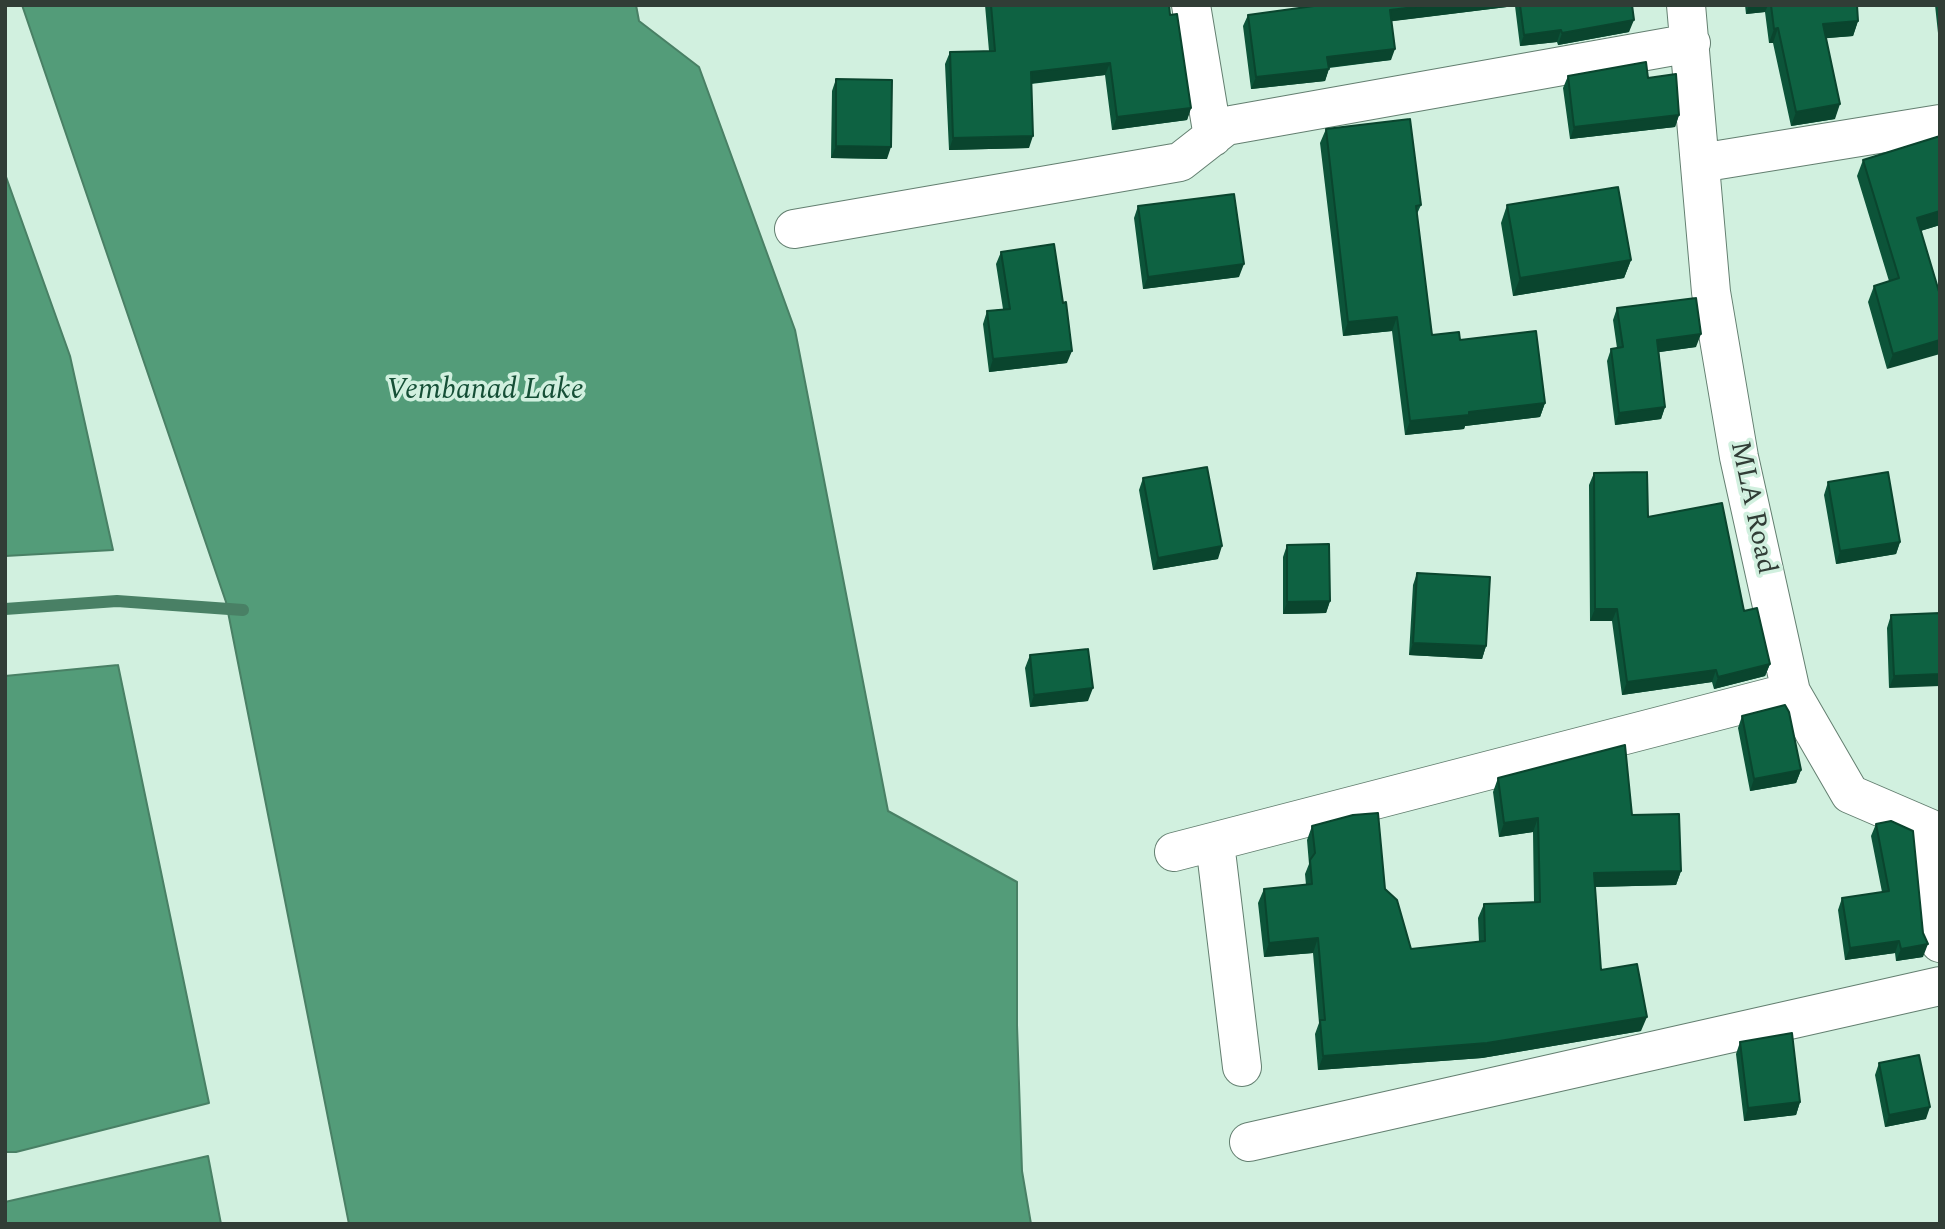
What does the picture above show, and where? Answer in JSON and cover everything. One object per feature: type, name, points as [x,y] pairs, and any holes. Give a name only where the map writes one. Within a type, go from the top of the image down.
[{"type":"street","points":[[1191,5],[1213,137]]},
{"type":"street","name":"MLA Road","points":[[1686,5],[1710,292],[1739,457],[1791,692],[1850,794],[1929,828],[1940,943]]},
{"type":"street","points":[[794,229],[1180,162],[1226,126],[1691,43]]},
{"type":"street","points":[[1700,163],[1940,124]]},
{"type":"street","points":[[1174,852],[1791,692]]},
{"type":"street","points":[[1215,843],[1242,1067]]},
{"type":"street","points":[[1249,1142],[1940,986]]},
{"type":"water","name":"Vembanad Lake","points":[[22,5],[636,5],[639,21],[699,67],[795,330],[888,811],[1017,882],[1017,1025],[1022,1171],[1031,1224],[349,1224],[226,602]]},
{"type":"water","points":[[5,174],[70,356],[113,550],[5,556]]},
{"type":"water","points":[[118,665],[209,1103],[16,1152],[5,1152],[5,676]]},
{"type":"water","points":[[208,1156],[221,1224],[5,1224],[5,1202]]},
{"type":"building","points":[[991,5],[1169,5],[1170,15],[1177,14],[1191,108],[1117,117],[1110,63],[1031,72],[1033,136],[953,138],[950,52],[995,51]]},
{"type":"building","points":[[1321,5],[1432,5],[1390,10],[1395,49],[1327,57],[1329,69],[1256,77],[1248,15]]},
{"type":"building","points":[[1520,5],[1632,5],[1634,20],[1562,33],[1561,30],[1524,35]]},
{"type":"building","points":[[1771,5],[1857,5],[1858,21],[1823,24],[1840,104],[1796,112],[1778,28],[1774,29]]},
{"type":"building","points":[[1646,62],[1648,78],[1676,74],[1679,115],[1574,127],[1568,76]]},
{"type":"building","points":[[836,79],[892,80],[891,147],[836,146]]},
{"type":"building","points":[[1410,119],[1421,205],[1416,206],[1432,335],[1459,332],[1460,340],[1536,331],[1545,403],[1410,421],[1397,317],[1348,322],[1326,129]]},
{"type":"building","points":[[1940,136],[1940,211],[1917,218],[1940,295],[1940,340],[1893,354],[1874,286],[1899,278],[1863,160]]},
{"type":"building","points":[[1618,187],[1631,260],[1520,278],[1507,205]]},
{"type":"building","points":[[1234,194],[1244,264],[1148,277],[1138,206]]},
{"type":"building","points":[[1054,244],[1063,303],[1066,302],[1072,351],[993,359],[987,311],[1010,309],[1001,252]]},
{"type":"building","points":[[1696,298],[1701,334],[1657,340],[1665,407],[1619,413],[1611,349],[1623,347],[1617,308]]},
{"type":"building","points":[[1207,467],[1222,546],[1158,558],[1143,478]]},
{"type":"building","points":[[1647,472],[1648,517],[1722,503],[1744,611],[1757,608],[1770,664],[1718,677],[1716,670],[1627,682],[1617,609],[1595,609],[1594,473]]},
{"type":"building","points":[[1888,472],[1900,542],[1840,551],[1828,482]]},
{"type":"building","points":[[1329,544],[1330,601],[1287,602],[1287,545]]},
{"type":"building","points":[[1417,573],[1490,577],[1486,646],[1413,643]]},
{"type":"building","points":[[1940,613],[1940,674],[1894,676],[1891,615]]},
{"type":"building","points":[[1088,649],[1093,688],[1034,695],[1030,655]]},
{"type":"building","points":[[1785,705],[1789,712],[1801,770],[1754,779],[1742,716]]},
{"type":"building","points":[[1625,745],[1632,815],[1679,814],[1681,871],[1594,873],[1601,970],[1637,964],[1647,1017],[1487,1043],[1323,1056],[1320,1020],[1325,1020],[1318,938],[1269,943],[1264,889],[1312,884],[1310,860],[1315,853],[1312,826],[1353,815],[1378,813],[1385,889],[1397,900],[1411,949],[1485,941],[1484,904],[1540,902],[1538,818],[1504,823],[1498,778]]},
{"type":"building","points":[[1891,821],[1913,831],[1923,933],[1928,944],[1901,949],[1899,941],[1850,948],[1842,898],[1889,891],[1876,824]]},
{"type":"building","points":[[1792,1033],[1800,1102],[1748,1108],[1740,1042]]},
{"type":"building","points":[[1919,1055],[1930,1107],[1889,1115],[1879,1063]]},
{"type":"waterway","points":[[5,609],[117,601],[243,610]]}]
